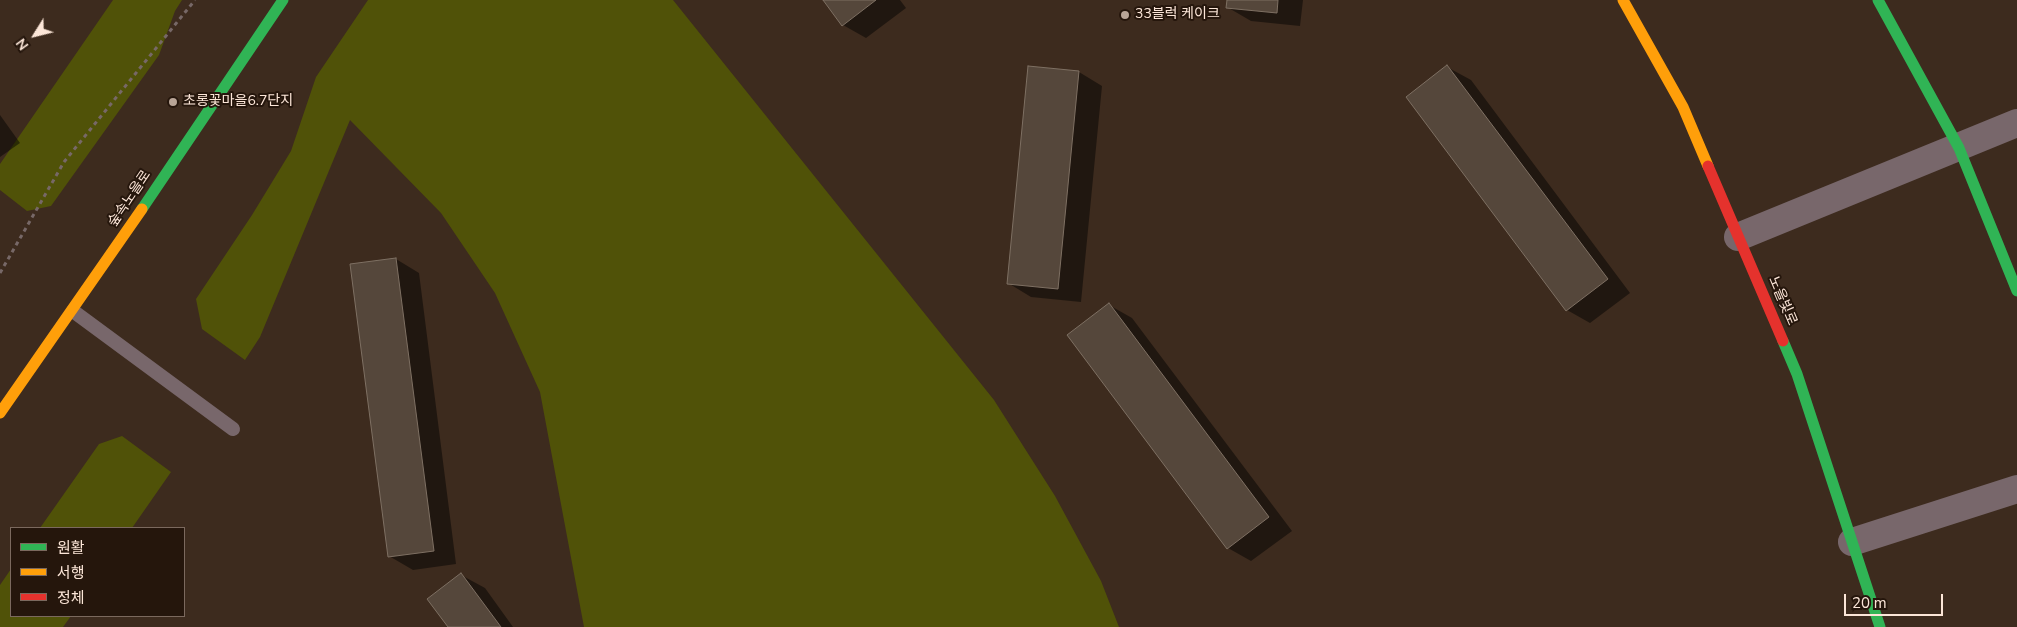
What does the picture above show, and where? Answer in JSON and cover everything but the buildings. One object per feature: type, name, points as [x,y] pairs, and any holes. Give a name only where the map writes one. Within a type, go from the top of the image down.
[{"type":"street","name":"숲속노을로","points":[[0,414],[73,311],[283,0]]},
{"type":"street","name":"노을빛로","points":[[1624,0],[1683,107],[1797,374],[1880,627]]},
{"type":"street","points":[[1878,0],[1959,148],[2017,292]]},
{"type":"street","points":[[1738,237],[2017,123]]},
{"type":"street","points":[[1852,542],[2017,488]]},
{"type":"lane","points":[[73,311],[233,429]]},
{"type":"path","points":[[0,273],[64,162],[195,0]]},
{"type":"shaded area","points":[[113,0],[182,0],[175,11],[159,55],[51,206],[27,211],[0,190],[0,164]]},
{"type":"shaded area","points":[[368,0],[673,0],[994,400],[1055,496],[1101,581],[1119,627],[584,627],[540,392],[495,293],[441,213],[350,120],[260,337],[245,360],[202,329],[196,299],[252,215],[291,151],[316,77]]},
{"type":"shaded area","points":[[122,436],[171,472],[133,527],[41,527],[99,444]]},
{"type":"shaded area","points":[[10,570],[10,617],[70,617],[63,627],[0,627],[0,585]]},
{"type":"traffic: fast","points":[[142,209],[283,0]]},
{"type":"traffic: fast","points":[[1878,0],[1959,148],[2017,291]]},
{"type":"traffic: fast","points":[[1783,341],[1797,374],[1880,627]]},
{"type":"traffic: slow","points":[[1623,0],[1683,107],[1708,166]]},
{"type":"traffic: slow","points":[[0,413],[142,209]]},
{"type":"traffic: jam","points":[[1708,166],[1783,341]]},
{"type":"place","name":"33블럭 케이크","points":[[1125,15]]},
{"type":"place","name":"초롱꽃마을6.7단지","points":[[173,102]]}]
